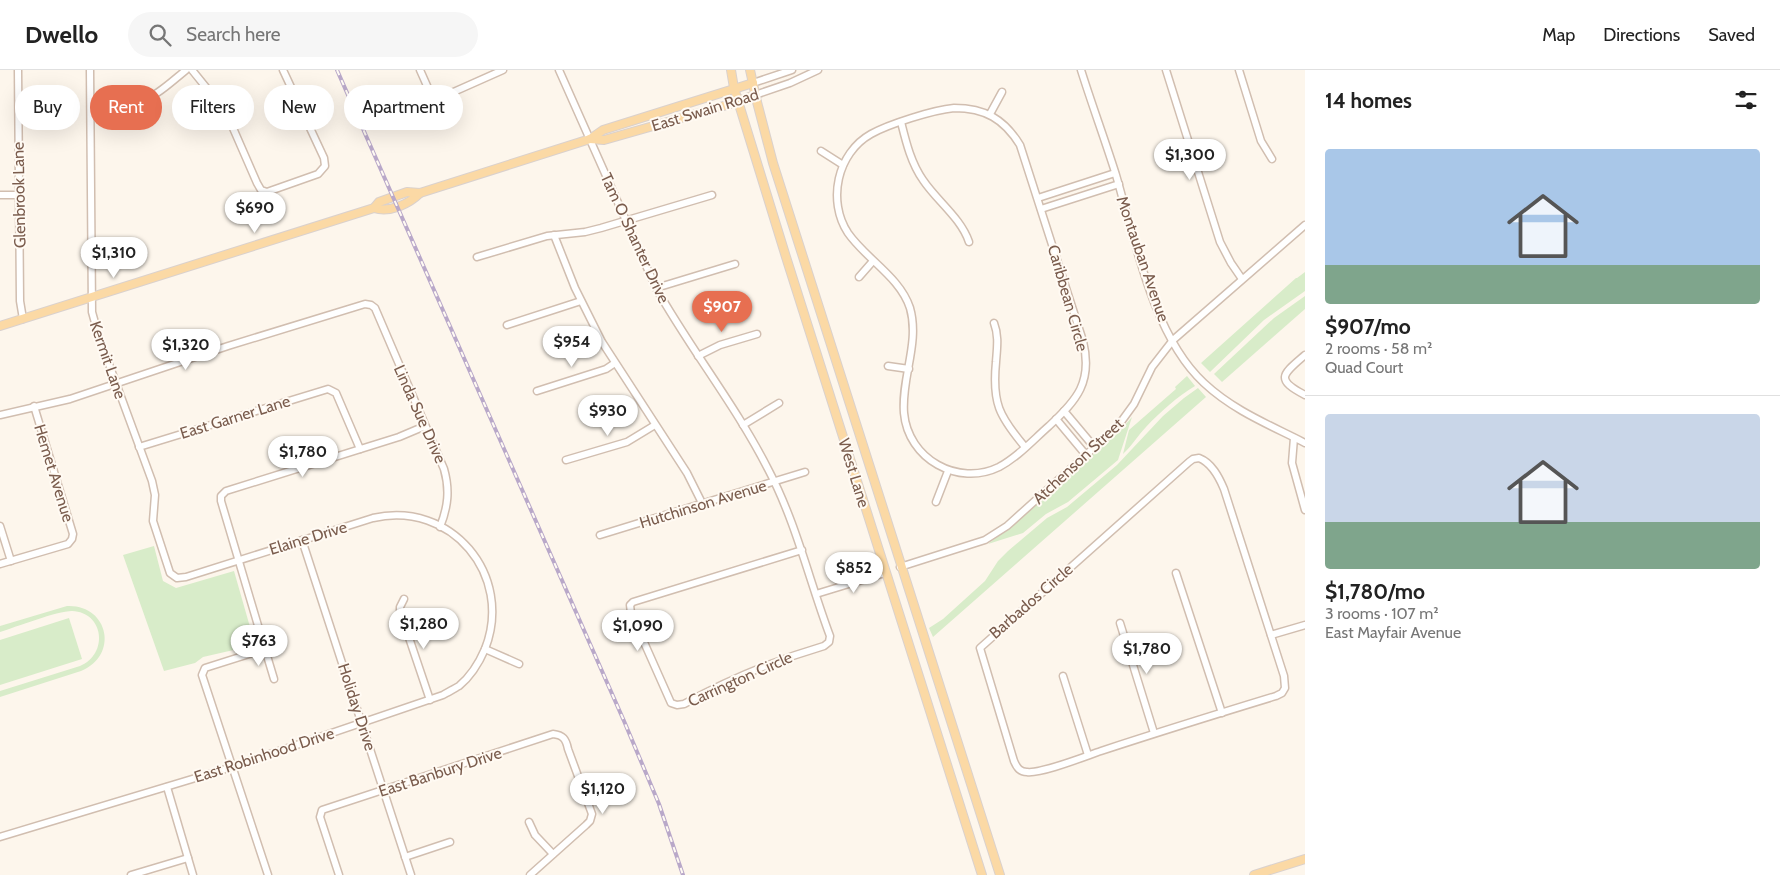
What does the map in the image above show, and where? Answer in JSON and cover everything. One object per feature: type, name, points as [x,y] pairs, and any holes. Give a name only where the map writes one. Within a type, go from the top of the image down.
[{"type":"main road","name":"West Lane","points":[[731,70],[734,88],[885,573],[982,875]]},
{"type":"main road","name":"West Lane","points":[[750,70],[772,163],[1000,875]]},
{"type":"main road","name":"East Swain Road","points":[[0,326],[374,208],[379,202],[407,192],[420,193],[590,139],[603,130],[753,83]]},
{"type":"main road","name":"East Swain Road","points":[[590,139],[604,140],[755,95]]},
{"type":"main road","points":[[1254,875],[1305,859]]},
{"type":"street","name":"Glenbrook Lane","points":[[18,70],[20,301],[23,319]]},
{"type":"street","name":"Kermit Lane","points":[[90,70],[90,85]]},
{"type":"street","points":[[162,89],[186,70]]},
{"type":"street","points":[[192,70],[226,112],[256,182],[264,192],[276,190],[318,174],[325,166],[324,158],[283,70]]},
{"type":"street","points":[[420,70],[432,97],[435,99],[503,70]]},
{"type":"street","name":"Tam O Shanter Drive","points":[[559,70],[656,288],[743,425],[775,482],[802,550],[830,636],[827,644]]},
{"type":"street","name":"East Swain Road","points":[[753,83],[792,70]]},
{"type":"street","name":"East Swain Road","points":[[755,95],[790,83],[818,70]]},
{"type":"street","name":"Montauban Avenue","points":[[1081,70],[1119,184],[1153,297],[1172,340],[1192,371],[1215,393],[1242,412],[1305,444]]},
{"type":"street","points":[[1166,70],[1220,242],[1242,279]]},
{"type":"street","points":[[1239,70],[1261,141],[1272,159]]},
{"type":"street","points":[[990,114],[1002,92]]},
{"type":"street","name":"Caribbean Circle","points":[[954,108],[974,109],[990,114],[1008,129],[1020,146],[1083,341],[1086,358],[1084,376],[1079,392],[1069,407],[1011,460],[990,470],[967,473],[948,471],[923,453],[908,431],[904,401],[913,332],[910,308],[899,288],[847,232],[840,214],[837,192],[846,158],[862,141],[875,132],[941,110],[954,108]]},
{"type":"street","points":[[901,122],[920,176],[964,230],[969,242]]},
{"type":"street","name":"Kermit Lane","points":[[91,130],[92,312],[154,488],[154,527],[170,573],[177,578]]},
{"type":"street","points":[[821,152],[843,166]]},
{"type":"street","points":[[1038,198],[1115,173]]},
{"type":"street","points":[[1041,209],[1119,184]]},
{"type":"street","points":[[477,258],[554,235],[585,232],[712,194]]},
{"type":"street","points":[[0,195],[19,195]]},
{"type":"street","name":"Atchenson Street","points":[[900,567],[992,537],[1007,526],[1118,426],[1128,414],[1152,367],[1172,340],[1305,225]]},
{"type":"street","points":[[554,235],[581,301],[615,363],[687,473],[702,503]]},
{"type":"street","points":[[859,276],[873,261]]},
{"type":"street","points":[[656,288],[735,264]]},
{"type":"street","points":[[507,324],[581,301]]},
{"type":"street","name":"Linda Sue Drive","points":[[116,382],[365,304],[371,305],[375,308],[444,469],[448,484],[447,505],[440,527]]},
{"type":"street","points":[[994,323],[998,342],[994,377],[996,400],[1005,421],[1025,447]]},
{"type":"street","points":[[698,356],[720,345],[757,334]]},
{"type":"street","points":[[1305,355],[1286,371],[1284,377],[1286,383],[1305,396]]},
{"type":"street","points":[[537,390],[606,369],[615,363]]},
{"type":"street","points":[[888,366],[909,369]]},
{"type":"street","points":[[0,415],[70,398],[116,382]]},
{"type":"street","name":"East Garner Lane","points":[[139,447],[331,389],[336,393],[360,449]]},
{"type":"street","points":[[743,425],[779,403]]},
{"type":"street","name":"Hemet Avenue","points":[[11,561],[68,544],[72,540],[73,534],[34,406]]},
{"type":"street","points":[[1064,411],[1095,448]]},
{"type":"street","points":[[1056,419],[1086,455]]},
{"type":"street","points":[[566,460],[627,442],[655,424]]},
{"type":"street","points":[[274,679],[221,501],[222,493],[400,437],[425,426]]},
{"type":"street","points":[[1294,438],[1292,463],[1305,510]]},
{"type":"street","name":"Barbados Circle","points":[[1199,458],[1205,460],[1214,469],[1220,480],[1270,635],[1284,676],[1285,688],[1282,693],[1088,756],[1029,773],[1017,768],[980,648],[1193,459],[1199,458]]},
{"type":"street","points":[[936,502],[948,471]]},
{"type":"street","name":"Hutchinson Avenue","points":[[600,535],[805,472]]},
{"type":"street","name":"Elaine Drive","points":[[177,578],[186,577],[373,518],[391,515],[419,518],[440,527]]},
{"type":"street","points":[[0,526],[11,561],[0,564]]},
{"type":"street","name":"East Robinhood Drive","points":[[0,837],[232,767],[430,700],[458,687],[477,665],[485,649],[489,637],[492,613],[491,595],[486,575],[477,559],[465,544],[452,533],[440,527]]},
{"type":"street","name":"Holiday Drive","points":[[302,540],[411,875]]},
{"type":"street","name":"Carrington Circle","points":[[802,550],[634,601],[630,605],[631,613],[670,700],[677,705],[684,704],[754,670],[827,644]]},
{"type":"street","points":[[816,594],[885,573]]},
{"type":"street","points":[[1176,573],[1222,713]]},
{"type":"street","points":[[404,599],[400,611],[430,700]]},
{"type":"street","points":[[1120,623],[1154,734]]},
{"type":"street","points":[[1270,635],[1305,625]]},
{"type":"street","points":[[265,649],[203,670],[202,677],[268,875]]},
{"type":"street","points":[[485,649],[519,664]]},
{"type":"street","points":[[1063,676],[1088,756]]},
{"type":"street","name":"East Banbury Drive","points":[[339,875],[320,817],[320,814],[325,809],[553,734],[561,736],[566,740],[592,814],[590,821],[553,854]]},
{"type":"street","points":[[167,787],[193,875]]},
{"type":"street","points":[[529,822],[535,835],[553,854],[530,875]]},
{"type":"street","points":[[405,857],[450,842]]},
{"type":"street","points":[[131,875],[188,858]]},
{"type":"green space","points":[[1305,272],[1305,291],[1264,320],[1210,372],[1201,363],[1296,278]]},
{"type":"green space","points":[[1305,296],[1305,309],[1222,382],[1214,374],[1274,318]]},
{"type":"green space","points":[[1187,376],[1195,386],[1157,415],[1123,454],[1129,430],[1176,389],[1175,387]]},
{"type":"green space","points":[[1198,388],[1206,397],[933,637],[929,628],[943,619],[985,581],[998,561],[1008,551],[1047,518],[1067,507],[1117,465],[1163,416]]},
{"type":"green space","points":[[1132,417],[1118,460],[1068,502],[1046,514],[1023,533],[988,544],[1119,432]]},
{"type":"green space","points":[[154,546],[163,581],[176,588],[234,571],[254,641],[251,646],[203,657],[195,663],[164,671],[123,555]]},
{"type":"green space","points":[[67,606],[81,608],[92,613],[100,621],[105,643],[101,654],[93,664],[81,671],[0,697],[0,691],[80,666],[89,660],[95,652],[99,644],[99,634],[91,618],[83,613],[65,612],[0,632],[0,626]]},
{"type":"green space","points":[[69,618],[82,659],[0,685],[0,640]]},
{"type":"railway","points":[[337,70],[624,721],[659,804],[683,875]]}]
